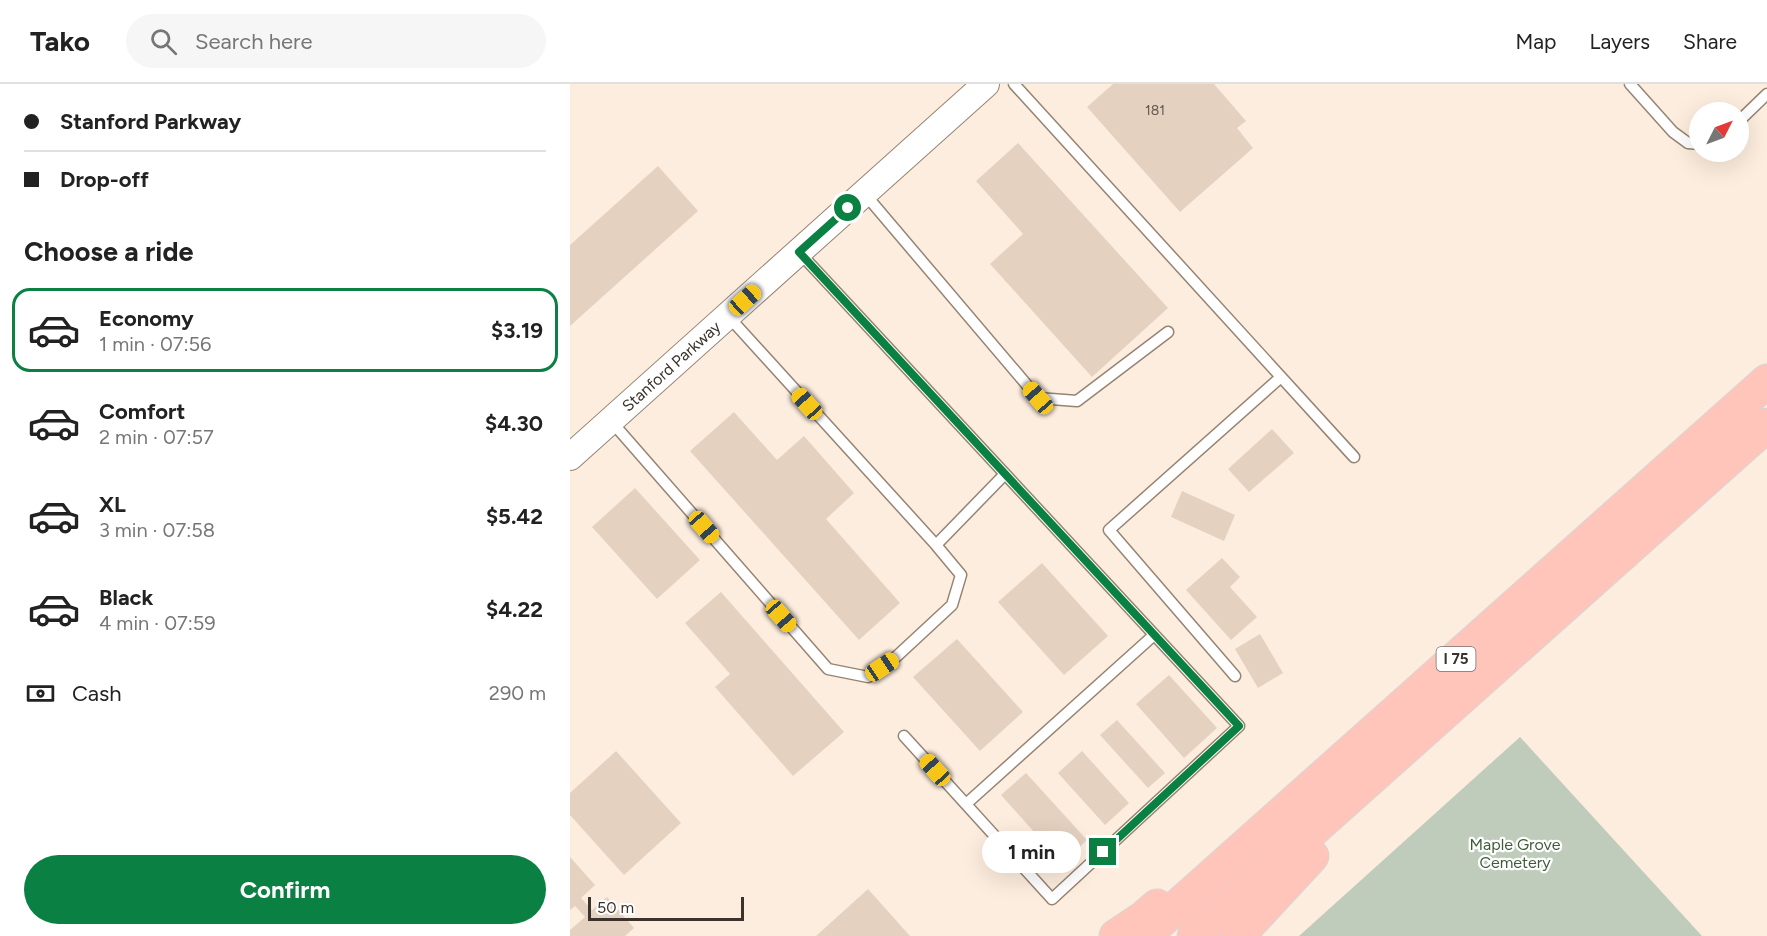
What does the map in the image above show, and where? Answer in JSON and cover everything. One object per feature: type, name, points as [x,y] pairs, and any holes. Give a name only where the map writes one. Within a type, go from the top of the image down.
[{"type":"highway","name":"I 75","points":[[1144,936],[1767,381]]},
{"type":"highway","name":"I 75","points":[[1194,936],[1767,425]]},
{"type":"highway","points":[[1238,936],[1331,836],[1404,749]]},
{"type":"highway","points":[[1116,936],[1143,918],[1261,816],[1342,760]]},
{"type":"street","name":"Stanford Parkway","points":[[571,453],[610,421],[986,84]]},
{"type":"lane","points":[[1014,84],[1354,457]]},
{"type":"lane","points":[[1630,84],[1672,132],[1689,143]]},
{"type":"lane","points":[[1749,111],[1767,94]]},
{"type":"lane","points":[[864,193],[1038,398],[1077,401],[1168,332]]},
{"type":"lane","points":[[799,252],[1239,726],[1052,899],[904,736]]},
{"type":"lane","points":[[610,421],[828,669],[867,677],[897,656],[952,605],[961,575],[727,316]]},
{"type":"lane","points":[[1235,676],[1109,530],[1281,377]]},
{"type":"lane","points":[[936,545],[1005,474]]},
{"type":"lane","points":[[966,804],[1154,635]]},
{"type":"green space","name":"Maple Grove Cemetery","points":[[1520,737],[1702,936],[1299,936]]},
{"type":"building","points":[[1113,84],[1214,84],[1246,121],[1237,128],[1253,148],[1180,212],[1087,107]]},
{"type":"building","points":[[1018,143],[1168,308],[1092,377],[990,264],[1023,234],[976,181]]},
{"type":"building","points":[[658,166],[698,211],[570,326],[570,245]]},
{"type":"building","points":[[734,412],[777,460],[804,436],[854,493],[826,519],[900,603],[859,640],[690,451]]},
{"type":"building","points":[[1272,429],[1294,453],[1249,492],[1228,469]]},
{"type":"building","points":[[635,488],[700,560],[657,599],[592,527]]},
{"type":"building","points":[[1182,491],[1235,515],[1224,541],[1171,517]]},
{"type":"building","points":[[1222,558],[1240,577],[1230,587],[1257,617],[1231,640],[1186,590]]},
{"type":"building","points":[[1042,563],[1108,636],[1064,675],[998,602]]},
{"type":"building","points":[[721,592],[844,732],[793,776],[715,687],[730,674],[685,623]]},
{"type":"building","points":[[1260,634],[1283,673],[1258,688],[1235,649]]},
{"type":"building","points":[[957,639],[1023,712],[980,751],[913,677]]},
{"type":"building","points":[[1169,675],[1217,728],[1184,758],[1136,704]]},
{"type":"building","points":[[1117,720],[1165,773],[1148,788],[1100,735]]},
{"type":"building","points":[[616,751],[681,823],[624,875],[570,815],[570,793]]},
{"type":"building","points":[[1082,751],[1129,803],[1105,825],[1058,773]]},
{"type":"building","points":[[1026,773],[1087,840],[1062,863],[1001,795]]},
{"type":"building","points":[[570,857],[595,885],[581,898],[592,910],[607,897],[634,928],[625,936],[570,936],[570,930],[585,917],[575,906],[570,910]]},
{"type":"building","points":[[868,889],[910,936],[816,936]]},
{"type":"route","points":[[848,208],[799,252],[1239,726],[1103,852]]}]
